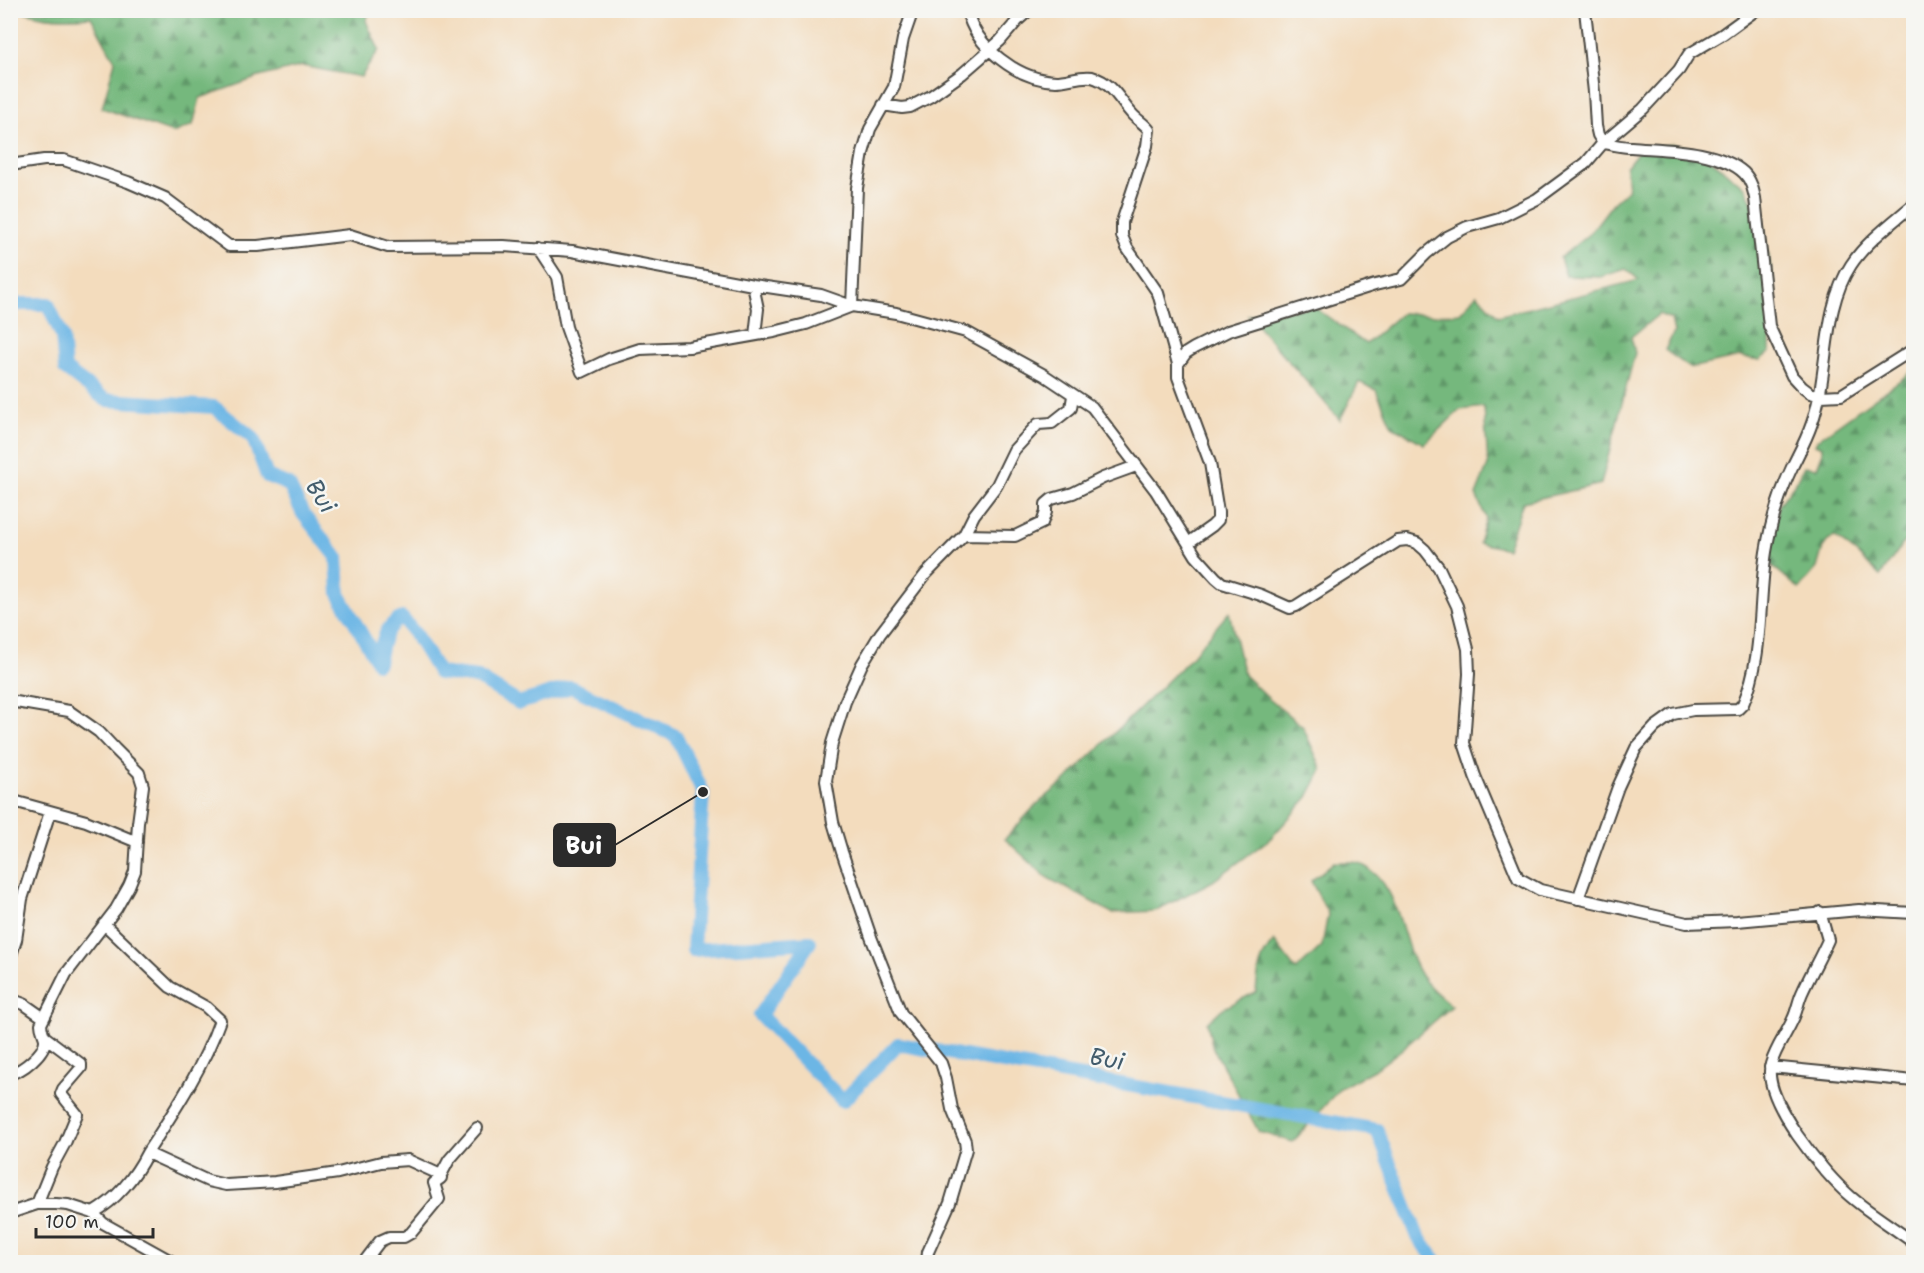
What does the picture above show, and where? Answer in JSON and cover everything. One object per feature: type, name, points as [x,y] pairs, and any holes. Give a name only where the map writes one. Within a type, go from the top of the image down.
[{"type":"street","points":[[852,306],[857,188],[862,153],[870,129],[894,87],[903,39],[913,10]]},
{"type":"street","points":[[967,10],[977,35],[988,50],[1014,68],[1052,81],[1086,77],[1100,80],[1118,94],[1127,109],[1149,129],[1147,146],[1122,222],[1122,236],[1127,248],[1158,293],[1178,364],[1178,377],[1210,464],[1218,520],[1188,543]]},
{"type":"street","points":[[883,105],[909,107],[931,96],[962,74],[1004,38],[1017,20],[1029,10]]},
{"type":"street","points":[[1585,10],[1596,126],[1603,143],[1687,151],[1732,164],[1746,175],[1752,184],[1769,326],[1792,376],[1802,387],[1810,393],[1821,396],[1841,394],[1914,350]]},
{"type":"street","points":[[1178,364],[1186,353],[1228,331],[1401,279],[1427,252],[1447,237],[1467,227],[1499,218],[1537,199],[1586,163],[1603,143],[1657,96],[1689,54],[1723,34],[1756,10]]},
{"type":"street","points":[[10,165],[44,160],[64,160],[128,182],[165,198],[229,246],[258,246],[350,235],[388,247],[494,246],[572,251],[753,285],[821,295],[852,306],[896,313],[966,332],[1044,375],[1092,407],[1156,491],[1202,563],[1219,581],[1290,608],[1398,541],[1417,543],[1425,550],[1439,568],[1457,606],[1463,625],[1468,649],[1469,674],[1464,743],[1510,864],[1518,878],[1540,890],[1687,923],[1859,910],[1914,913]]},
{"type":"street","points":[[1578,898],[1618,788],[1636,748],[1655,727],[1672,714],[1693,710],[1738,709],[1743,705],[1757,658],[1762,583],[1770,530],[1784,486],[1808,435],[1821,396],[1829,327],[1837,296],[1846,273],[1863,251],[1914,204]]},
{"type":"street","points":[[538,248],[557,277],[566,327],[582,372],[609,358],[640,349],[689,347],[756,335],[806,324],[852,306]]},
{"type":"street","points":[[753,285],[758,309],[756,335]]},
{"type":"street","points":[[927,1263],[928,1252],[950,1203],[966,1149],[965,1142],[952,1109],[941,1063],[901,1013],[842,852],[833,822],[826,781],[832,743],[845,702],[862,664],[880,634],[925,575],[964,535],[974,515],[997,485],[1014,450],[1038,424],[1052,423],[1071,408],[1073,396]]},
{"type":"street","points":[[964,535],[1021,534],[1041,523],[1046,512],[1046,504],[1052,500],[1136,466]]},
{"type":"street","points":[[10,700],[69,711],[99,732],[139,773],[143,786],[135,872],[129,886],[66,974],[41,1024],[45,1037],[44,1046],[25,1068],[10,1073]]},
{"type":"street","points":[[10,800],[86,821],[137,842]]},
{"type":"street","points":[[10,958],[22,899],[50,812]]},
{"type":"street","points":[[1820,912],[1828,940],[1770,1067],[1775,1098],[1783,1113],[1832,1178],[1853,1198],[1914,1243]]},
{"type":"street","points":[[93,1213],[109,1201],[138,1170],[210,1048],[220,1020],[206,1007],[170,987],[104,924]]},
{"type":"street","points":[[10,999],[24,1004],[44,1018]]},
{"type":"street","points":[[37,1204],[77,1114],[61,1094],[81,1068],[81,1064],[45,1037]]},
{"type":"street","points":[[1770,1067],[1914,1081]]},
{"type":"street","points":[[364,1263],[380,1241],[389,1237],[404,1237],[414,1231],[439,1199],[434,1183],[441,1178],[449,1160],[477,1128]]},
{"type":"street","points":[[147,1154],[208,1181],[226,1185],[275,1182],[338,1173],[381,1162],[408,1160],[441,1175]]},
{"type":"street","points":[[10,1213],[37,1204],[68,1205],[93,1213],[103,1223],[173,1263]]},
{"type":"green space","points":[[22,11],[370,11],[366,21],[379,50],[361,77],[302,66],[259,77],[200,98],[193,125],[173,133],[102,108],[115,61],[91,17],[56,18]]},
{"type":"green space","points":[[1673,144],[1702,152],[1745,188],[1763,224],[1772,275],[1770,352],[1760,360],[1740,357],[1690,368],[1665,350],[1674,332],[1671,319],[1659,314],[1631,337],[1635,353],[1601,484],[1523,502],[1507,549],[1479,543],[1486,518],[1476,495],[1488,465],[1484,407],[1460,410],[1424,444],[1392,426],[1376,390],[1359,382],[1340,420],[1248,315],[1314,307],[1366,344],[1402,313],[1434,315],[1460,313],[1477,294],[1498,316],[1639,280],[1626,269],[1601,277],[1566,276],[1560,258],[1590,233],[1613,203],[1628,189],[1626,167],[1640,149]]},
{"type":"green space","points":[[1913,371],[1913,535],[1902,545],[1880,576],[1834,536],[1823,547],[1817,568],[1799,589],[1768,562],[1779,505],[1804,466],[1817,468],[1822,455],[1822,447],[1815,444],[1817,440]]},
{"type":"green space","points":[[1229,612],[1244,675],[1303,727],[1322,770],[1308,797],[1271,838],[1213,881],[1155,911],[1112,913],[1046,877],[1005,839],[1036,805],[1064,782],[1186,663]]},
{"type":"green space","points":[[1334,862],[1358,863],[1375,873],[1393,900],[1414,963],[1422,977],[1452,1006],[1377,1068],[1340,1088],[1293,1142],[1259,1132],[1213,1048],[1207,1023],[1222,1009],[1256,992],[1260,964],[1274,941],[1296,970],[1322,946],[1328,914],[1311,881]]},
{"type":"waterway","name":"Bui","points":[[10,304],[48,304],[62,336],[65,369],[106,400],[214,407],[253,438],[267,476],[289,485],[303,514],[337,557],[339,594],[378,663],[387,631],[402,618],[415,634],[439,673],[478,678],[519,703],[571,687],[676,736],[703,792],[693,950],[810,942],[760,1015],[843,1101],[898,1044],[1377,1130],[1418,1237],[1437,1262]]},
{"type":"place","name":"Bui","points":[[703,792]]}]
